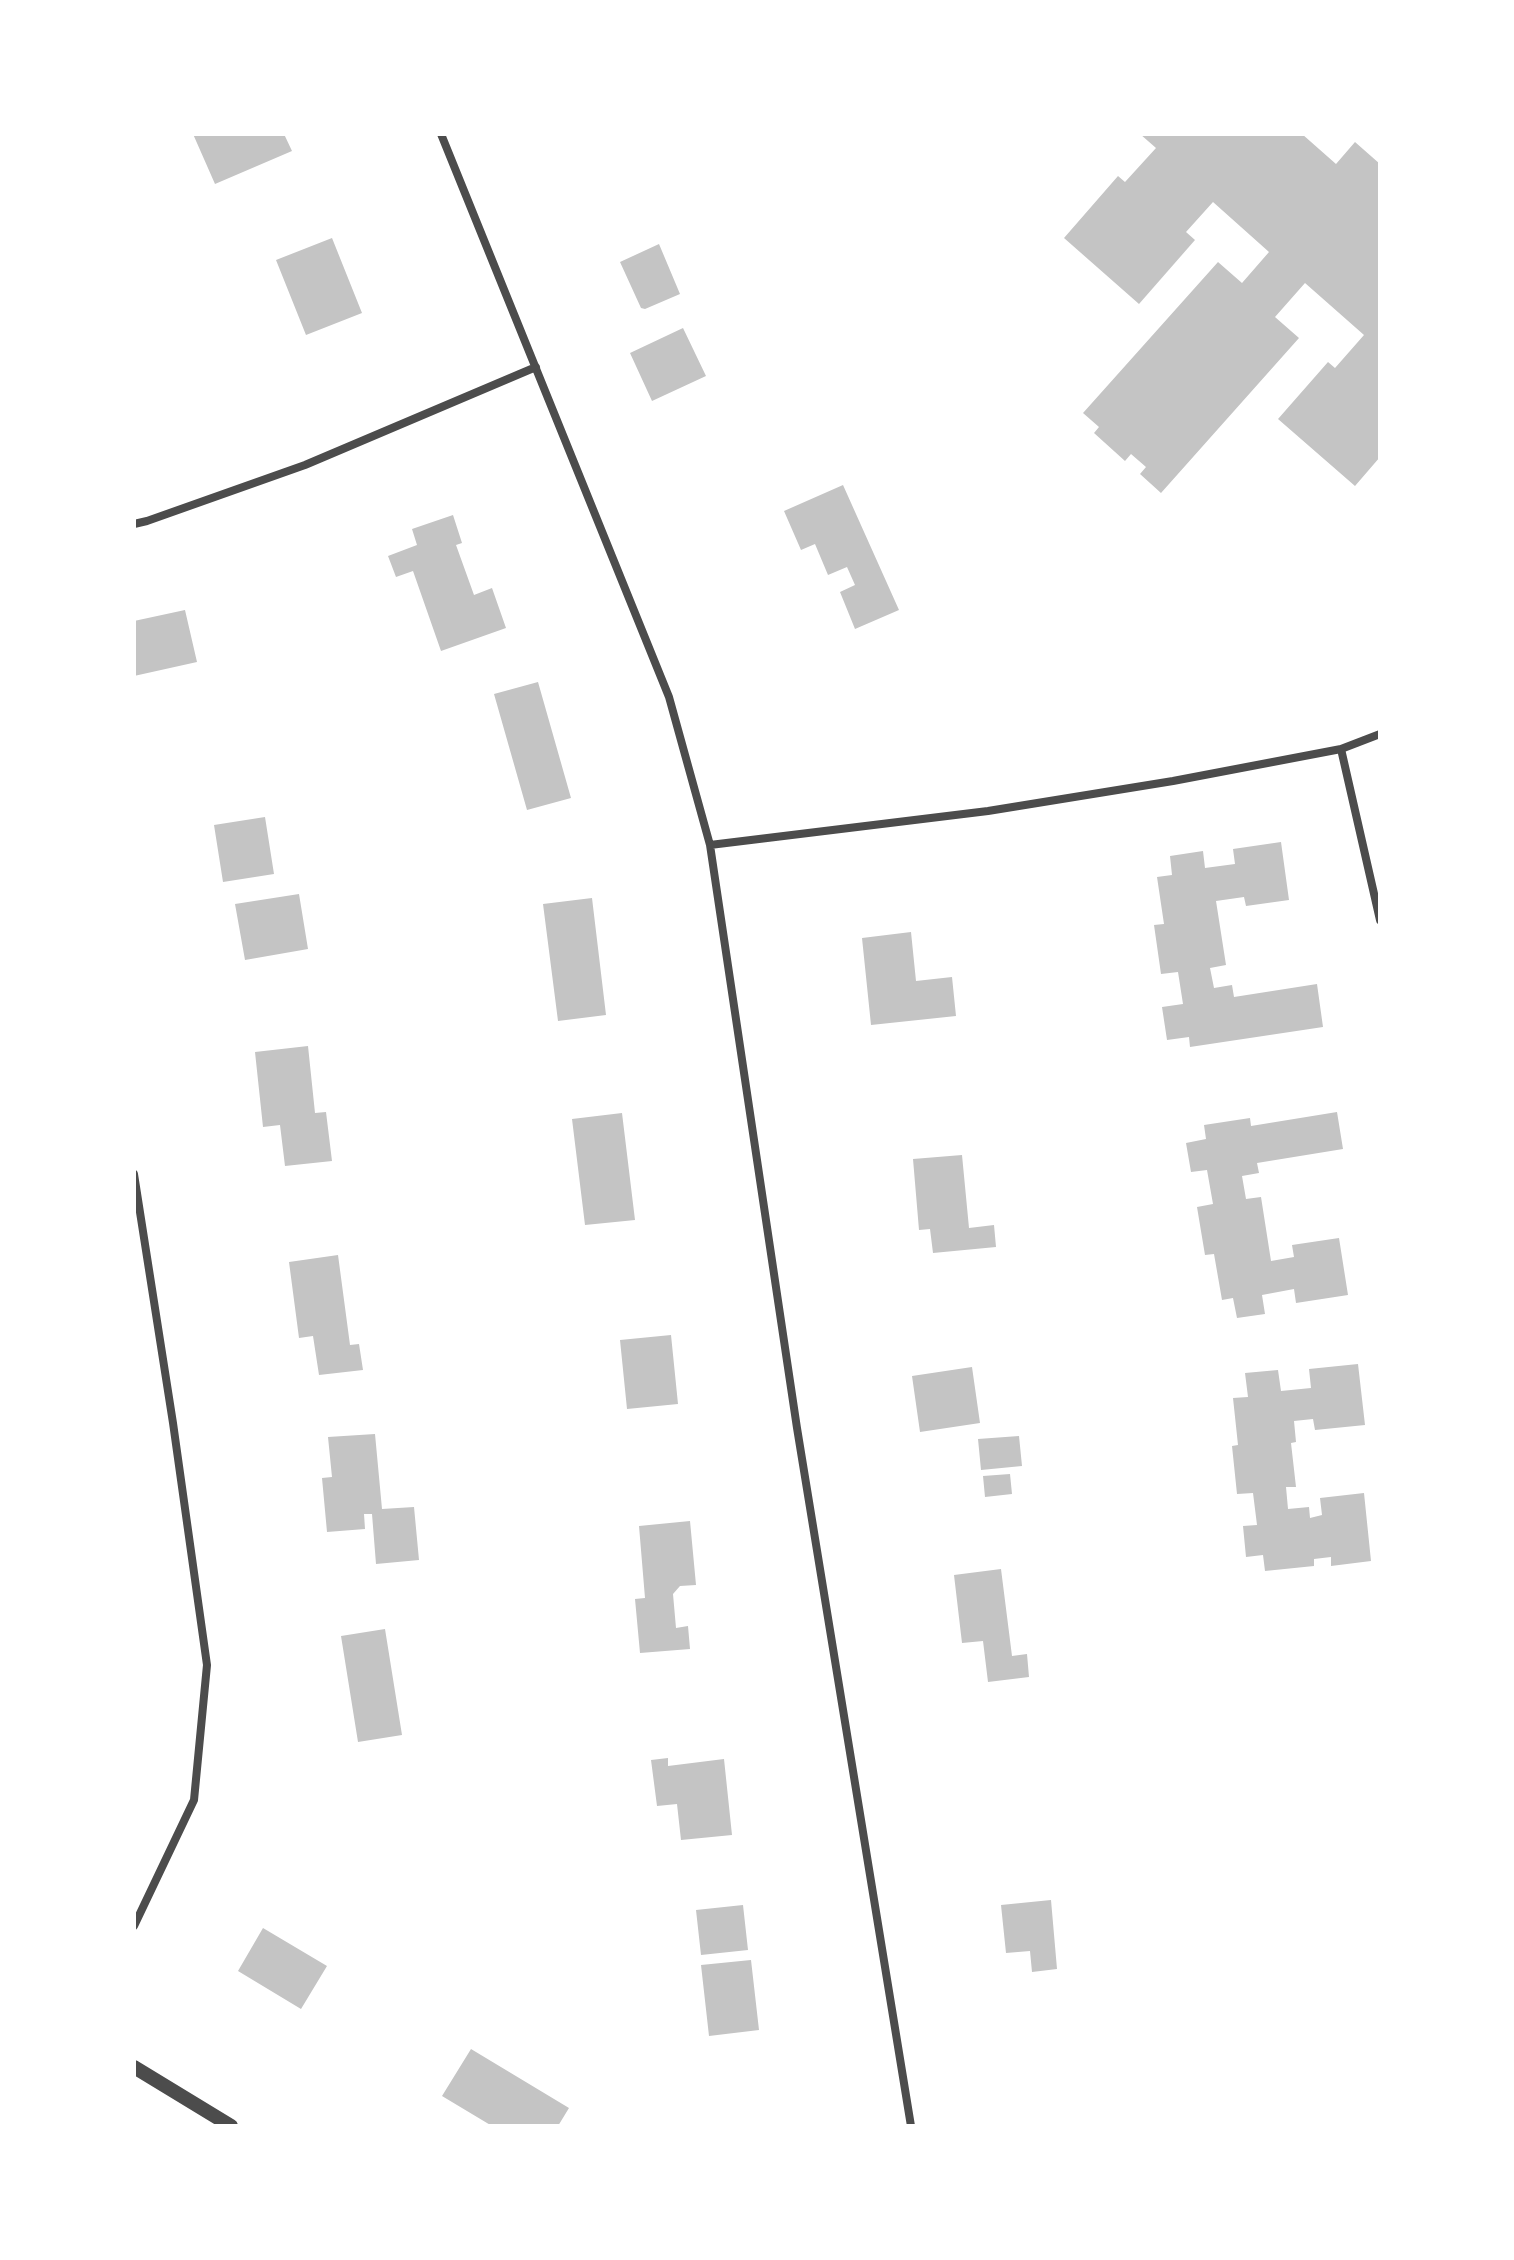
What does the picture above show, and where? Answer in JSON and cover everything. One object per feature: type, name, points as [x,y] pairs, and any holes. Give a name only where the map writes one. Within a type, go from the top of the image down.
[{"type":"street","points":[[441,134],[669,697],[710,845],[797,1428],[911,2126]]},
{"type":"street","points":[[134,524],[305,465],[536,367]]},
{"type":"street","points":[[710,845],[988,811],[1173,781],[1341,749],[1380,734]]},
{"type":"street","points":[[1341,749],[1380,920]]},
{"type":"street","points":[[134,1174],[207,1665],[194,1800],[134,1926]]},
{"type":"street","points":[[134,2067],[231,2126]]},
{"type":"building","points":[[193,134],[284,134],[292,151],[215,184]]},
{"type":"building","points":[[1140,134],[1302,134],[1336,164],[1355,142],[1380,164],[1380,457],[1355,486],[1278,419],[1328,362],[1335,368],[1364,335],[1305,283],[1275,317],[1299,338],[1161,493],[1140,474],[1146,467],[1131,454],[1125,461],[1094,433],[1099,427],[1083,413],[1218,262],[1242,283],[1269,252],[1213,202],[1186,232],[1195,240],[1139,304],[1064,238],[1118,176],[1125,182],[1156,148]]},
{"type":"building","points":[[332,238],[362,313],[306,335],[276,260]]},
{"type":"building","points":[[659,244],[680,294],[645,309],[641,308],[620,262]]},
{"type":"building","points":[[683,328],[706,376],[652,401],[630,353]]},
{"type":"building","points":[[843,485],[899,610],[855,629],[840,592],[855,585],[847,567],[828,575],[815,544],[801,550],[784,511]]},
{"type":"building","points":[[453,515],[462,543],[456,545],[474,595],[492,588],[506,628],[441,651],[413,571],[396,577],[388,556],[417,545],[412,529]]},
{"type":"building","points":[[185,610],[197,662],[134,676],[134,621]]},
{"type":"building","points":[[538,682],[571,798],[527,810],[494,694]]},
{"type":"building","points":[[265,817],[274,874],[223,882],[214,825]]},
{"type":"building","points":[[1281,842],[1289,900],[1246,906],[1244,897],[1216,901],[1226,965],[1210,968],[1214,988],[1232,985],[1234,997],[1317,984],[1323,1027],[1190,1047],[1189,1037],[1167,1040],[1162,1007],[1183,1004],[1178,972],[1161,974],[1154,925],[1164,924],[1157,877],[1172,875],[1170,856],[1203,851],[1205,868],[1235,864],[1233,849]]},
{"type":"building","points":[[299,894],[308,949],[245,960],[235,904]]},
{"type":"building","points":[[592,898],[606,1015],[558,1021],[543,904]]},
{"type":"building","points":[[911,932],[916,981],[952,977],[956,1016],[871,1025],[862,938]]},
{"type":"building","points":[[308,1046],[315,1113],[326,1112],[332,1161],[285,1166],[280,1125],[263,1127],[255,1052]]},
{"type":"building","points":[[1337,1112],[1343,1149],[1257,1163],[1259,1173],[1242,1176],[1246,1199],[1261,1197],[1271,1261],[1294,1257],[1292,1245],[1339,1238],[1348,1295],[1296,1303],[1294,1289],[1262,1295],[1265,1314],[1237,1318],[1233,1298],[1222,1300],[1214,1254],[1205,1255],[1197,1207],[1213,1204],[1207,1170],[1191,1172],[1186,1143],[1206,1139],[1204,1125],[1250,1118],[1251,1126]]},
{"type":"building","points":[[622,1113],[635,1220],[585,1225],[572,1119]]},
{"type":"building","points":[[962,1155],[969,1228],[994,1225],[996,1247],[933,1253],[930,1229],[919,1230],[913,1159]]},
{"type":"building","points":[[338,1255],[350,1345],[359,1344],[363,1370],[319,1375],[313,1336],[299,1338],[289,1262]]},
{"type":"building","points":[[671,1335],[678,1404],[627,1409],[620,1340]]},
{"type":"building","points":[[1358,1364],[1365,1425],[1315,1430],[1313,1419],[1294,1421],[1296,1442],[1291,1443],[1296,1487],[1286,1487],[1288,1509],[1309,1507],[1310,1518],[1322,1515],[1320,1498],[1364,1493],[1371,1561],[1331,1566],[1331,1557],[1314,1559],[1314,1566],[1265,1571],[1263,1555],[1246,1557],[1243,1526],[1257,1525],[1253,1493],[1237,1494],[1232,1446],[1238,1445],[1233,1398],[1248,1397],[1245,1373],[1278,1370],[1281,1391],[1311,1388],[1309,1369]]},
{"type":"building","points":[[972,1367],[980,1423],[920,1432],[912,1376]]},
{"type":"building","points":[[375,1434],[382,1509],[414,1507],[419,1560],[376,1564],[372,1514],[364,1514],[365,1529],[327,1532],[322,1478],[332,1477],[328,1437]]},
{"type":"building","points":[[1019,1436],[1022,1466],[981,1470],[978,1439]]},
{"type":"building","points":[[1010,1474],[1012,1494],[985,1497],[983,1476]]},
{"type":"building","points":[[690,1521],[696,1585],[680,1586],[673,1594],[676,1628],[688,1626],[690,1649],[640,1653],[635,1599],[645,1598],[639,1526]]},
{"type":"building","points":[[1001,1569],[1012,1656],[1027,1654],[1029,1677],[988,1682],[983,1641],[962,1643],[954,1575]]},
{"type":"building","points":[[385,1629],[402,1735],[358,1742],[341,1636]]},
{"type":"building","points":[[668,1758],[668,1766],[724,1759],[732,1835],[681,1840],[677,1804],[657,1806],[651,1760]]},
{"type":"building","points":[[1051,1900],[1057,1969],[1032,1972],[1030,1951],[1006,1953],[1001,1905]]},
{"type":"building","points":[[743,1905],[748,1950],[701,1955],[696,1910]]},
{"type":"building","points":[[263,1928],[327,1966],[301,2009],[238,1971]]},
{"type":"building","points":[[751,1960],[759,2030],[709,2036],[701,1965]]},
{"type":"building","points":[[471,2049],[569,2108],[558,2126],[492,2126],[442,2096]]}]
